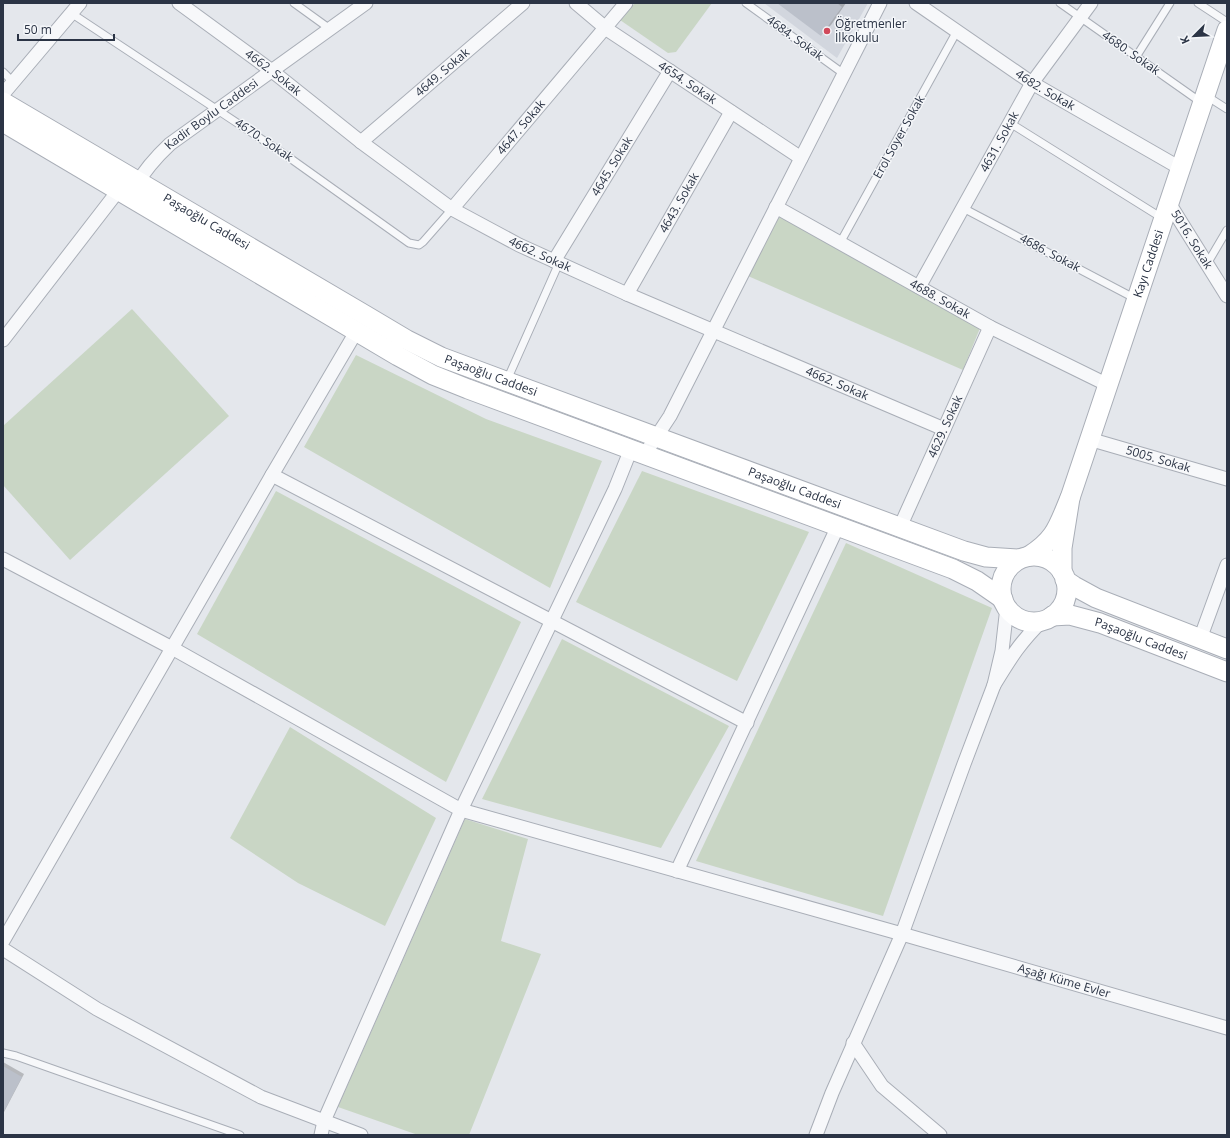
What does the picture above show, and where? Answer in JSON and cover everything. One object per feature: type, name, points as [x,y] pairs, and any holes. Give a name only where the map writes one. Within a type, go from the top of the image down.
[{"type":"street","points":[[3,94],[80,3]]},
{"type":"street","name":"4662. Sokak","points":[[179,3],[272,71],[361,142],[452,210],[519,245],[627,294],[944,429]]},
{"type":"street","name":"Kadir Boylu Caddesi","points":[[3,340],[155,158],[170,144],[366,3]]},
{"type":"street","name":"4649. Sokak","points":[[361,142],[523,3]]},
{"type":"street","name":"4654. Sokak","points":[[576,3],[605,28],[801,158]]},
{"type":"street","name":"4647. Sokak","points":[[452,210],[626,3]]},
{"type":"street","points":[[321,1135],[324,1121],[462,810],[614,489],[638,452],[656,437],[670,416],[880,3]]},
{"type":"street","name":"4682. Sokak","points":[[916,3],[1032,83],[1180,168]]},
{"type":"street","name":"4631. Sokak","points":[[919,287],[1032,83],[1091,3]]},
{"type":"street","name":"Kayı Caddesi","points":[[1024,558],[1041,548],[1050,540],[1058,526],[1070,498],[1227,30]]},
{"type":"street","name":"4645. Sokak","points":[[557,262],[670,71]]},
{"type":"street","name":"Paşaoğlu Caddesi","points":[[3,102],[128,190],[356,332],[433,375],[953,569],[977,581],[1005,603]]},
{"type":"street","name":"4643. Sokak","points":[[627,294],[731,112]]},
{"type":"street","name":"Paşaoğlu Caddesi","points":[[3,122],[407,340],[442,357],[976,554],[1001,559],[1024,558]]},
{"type":"street","name":"4688. Sokak","points":[[776,207],[990,327],[1108,385]]},
{"type":"street","name":"5016. Sokak","points":[[1166,211],[1207,264],[1227,296]]},
{"type":"street","name":"4629. Sokak","points":[[900,527],[990,327]]},
{"type":"street","points":[[3,941],[272,474],[356,332]]},
{"type":"street","name":"5005. Sokak","points":[[1089,440],[1227,479]]},
{"type":"street","points":[[272,474],[747,723]]},
{"type":"street","name":"Kayı Caddesi","points":[[1064,576],[1063,542],[1070,498]]},
{"type":"street","points":[[677,870],[838,526]]},
{"type":"street","points":[[994,685],[1011,657],[1025,638],[1060,608],[1066,598],[1067,587],[1064,576],[1050,560],[1040,556],[1024,558],[1011,565],[1005,574],[1002,583],[1002,594],[1005,603],[1011,612],[1020,619],[1031,622],[1047,618]]},
{"type":"street","name":"Aşağı Küme Evler","points":[[3,559],[172,648],[462,810],[902,934],[1227,1028]]},
{"type":"street","points":[[1200,638],[1227,565]]},
{"type":"street","name":"Paşaoğlu Caddesi","points":[[1064,576],[1074,586],[1096,598],[1227,649]]},
{"type":"street","points":[[816,1135],[853,1043],[902,934],[994,685],[1002,651],[1005,603]]},
{"type":"street","name":"Paşaoğlu Caddesi","points":[[1047,618],[1070,615],[1100,623],[1227,672]]},
{"type":"street","points":[[3,949],[97,1009],[261,1097],[361,1135]]},
{"type":"street","points":[[853,1043],[882,1086],[940,1135]]},
{"type":"lane","points":[[294,3],[330,29]]},
{"type":"lane","name":"4684. Sokak","points":[[746,3],[844,74]]},
{"type":"lane","name":"4680. Sokak","points":[[1060,3],[1136,57],[1204,99],[1227,109]]},
{"type":"lane","points":[[1136,57],[1170,3]]},
{"type":"lane","points":[[1198,3],[1227,22]]},
{"type":"lane","name":"4670. Sokak","points":[[71,14],[306,168],[404,240],[413,244]]},
{"type":"lane","name":"Erol Soyer Sokak","points":[[840,243],[957,31]]},
{"type":"lane","points":[[3,72],[13,82]]},
{"type":"lane","points":[[1010,123],[1166,211]]},
{"type":"lane","name":"4686. Sokak","points":[[963,208],[1136,299]]},
{"type":"lane","name":"4647. Sokak","points":[[413,244],[424,242],[452,210]]},
{"type":"lane","points":[[1207,264],[1227,230]]},
{"type":"lane","name":"4645. Sokak","points":[[507,382],[557,262]]},
{"type":"lane","points":[[3,1053],[16,1056],[240,1135]]},
{"type":"shaded area","name":"Öğretmenler İlkokulu","points":[[764,3],[868,3],[837,58]]},
{"type":"green space","points":[[635,3],[712,3],[676,52],[668,53],[620,20]]},
{"type":"green space","points":[[779,215],[980,328],[963,370],[748,276]]},
{"type":"green space","points":[[132,309],[229,416],[70,560],[3,485],[3,426]]},
{"type":"green space","points":[[356,355],[486,419],[602,461],[550,588],[304,447]]},
{"type":"green space","points":[[642,471],[809,532],[737,681],[576,602]]},
{"type":"green space","points":[[276,491],[521,622],[446,782],[197,634]]},
{"type":"green space","points":[[846,543],[992,608],[883,916],[696,861]]},
{"type":"green space","points":[[562,639],[729,726],[661,848],[482,799]]},
{"type":"green space","points":[[290,727],[436,818],[385,926],[298,883],[230,838]]},
{"type":"green space","points":[[465,819],[528,839],[501,941],[541,954],[469,1135],[418,1135],[338,1107]]},
{"type":"building","points":[[777,3],[837,3],[842,7],[821,36]]},
{"type":"building","points":[[3,1066],[22,1077],[3,1113]]},
{"type":"place","name":"Öğretmenler İlkokulu","points":[[827,31]]}]
